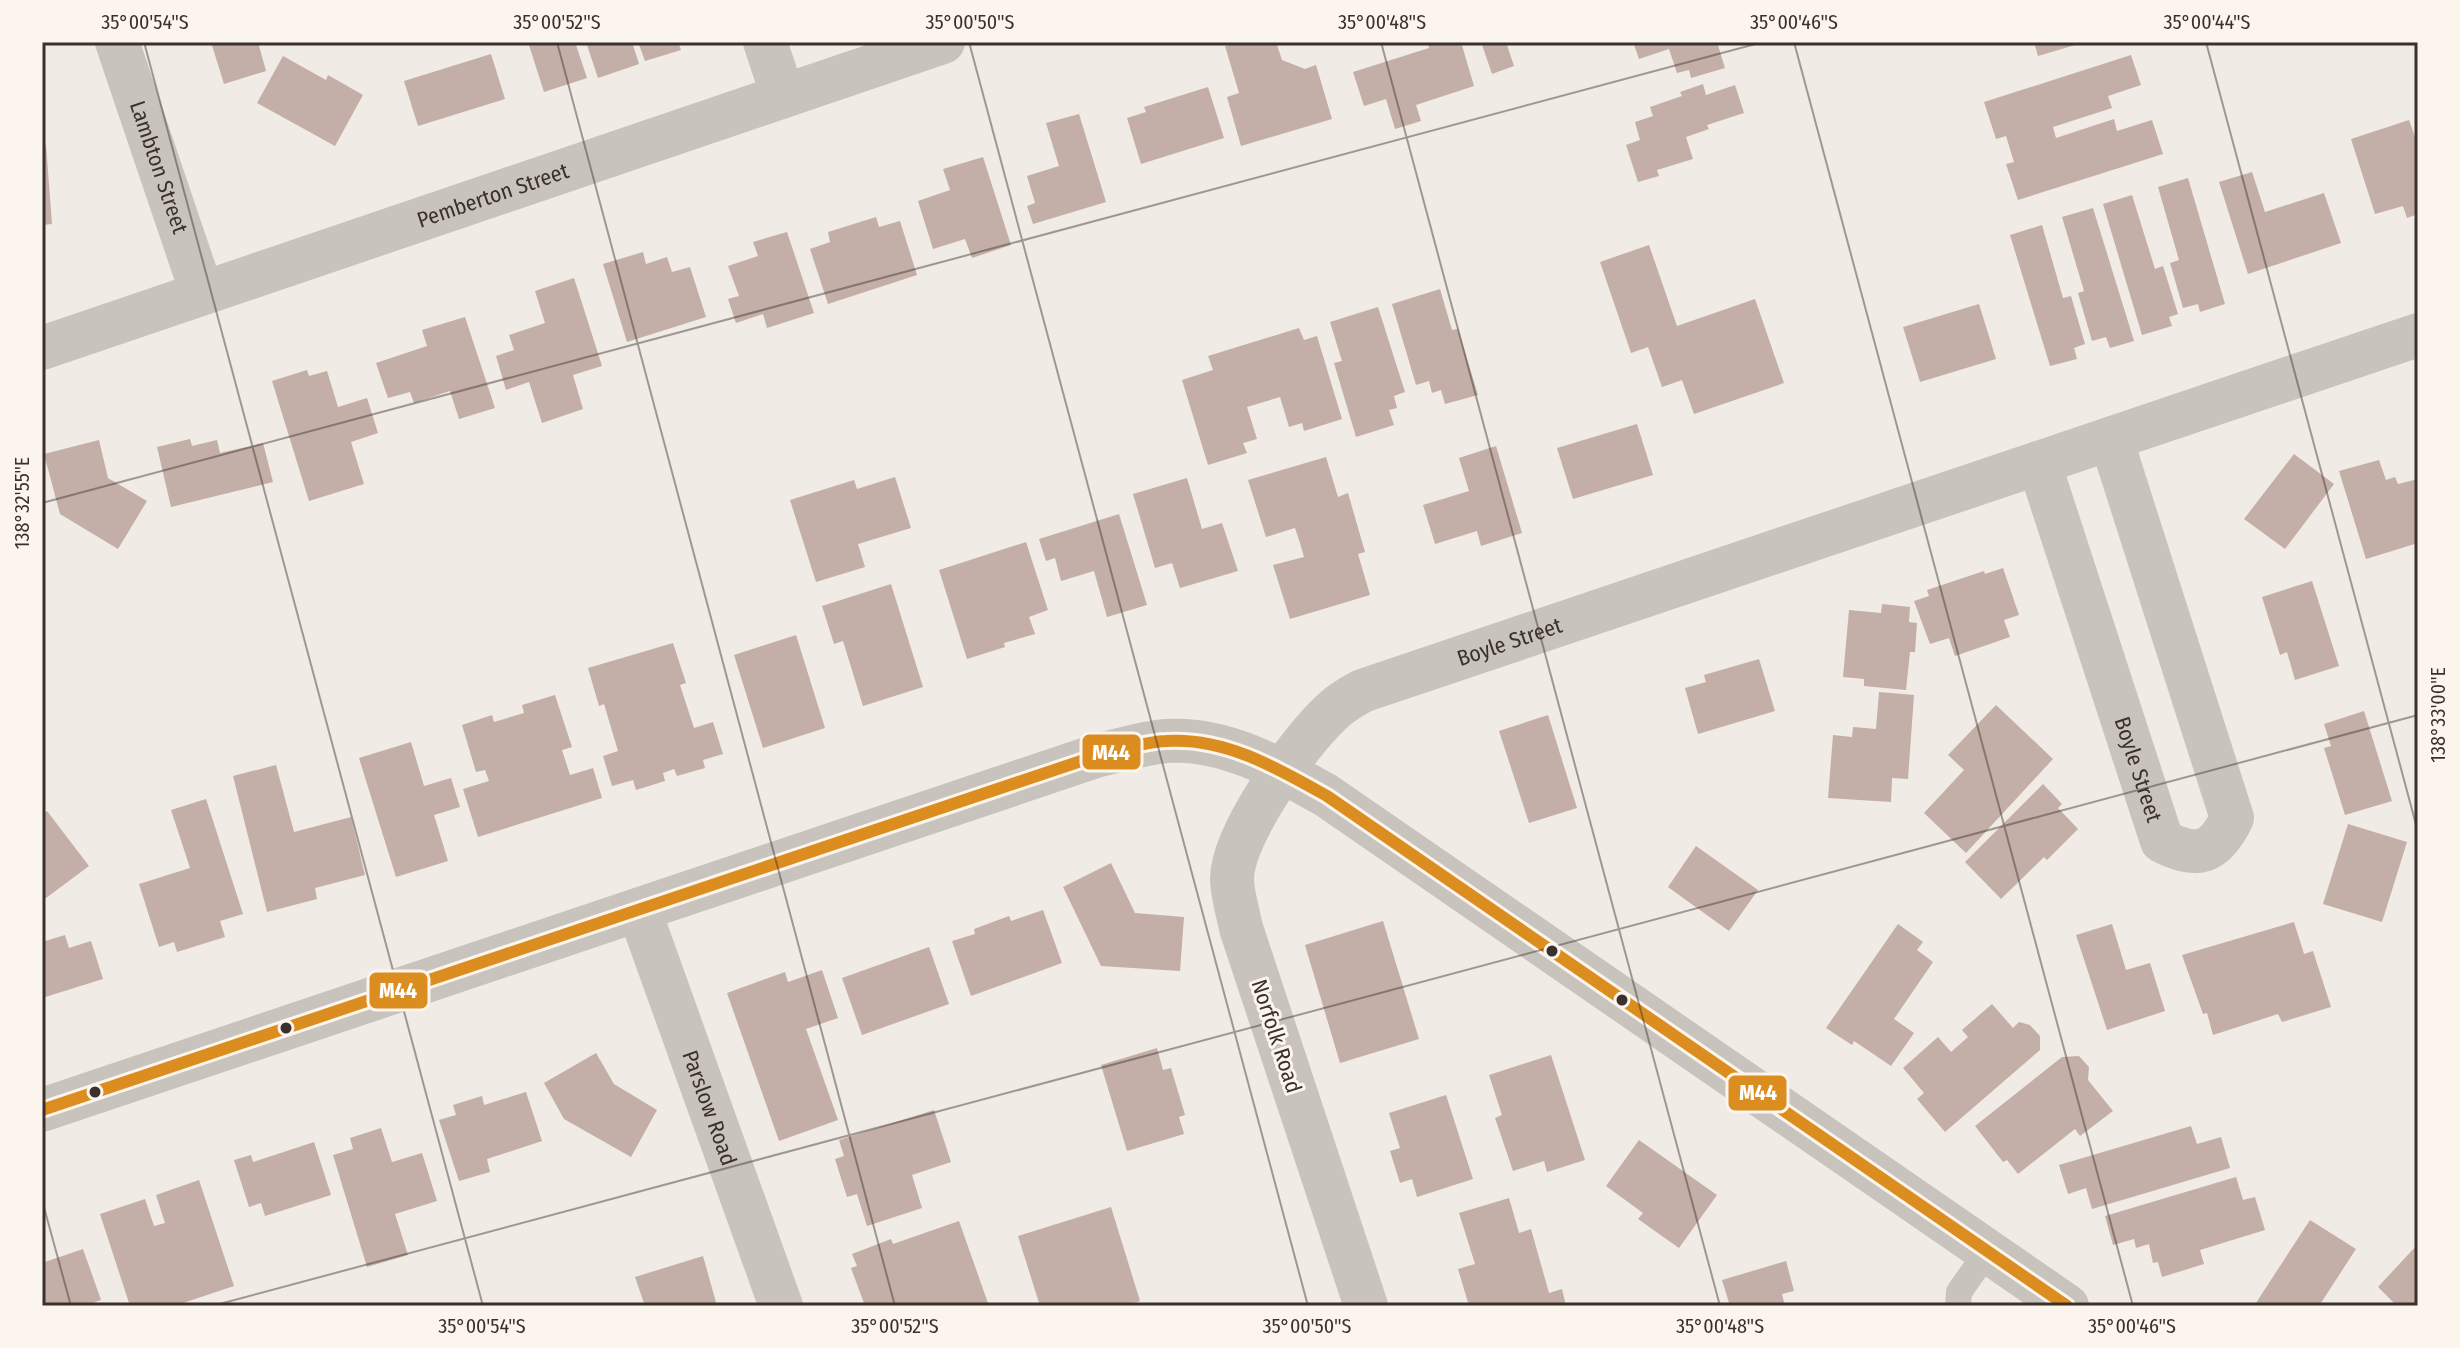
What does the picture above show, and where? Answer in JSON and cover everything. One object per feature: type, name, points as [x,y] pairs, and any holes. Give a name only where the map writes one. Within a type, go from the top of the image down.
[{"type":"street","name":"Lambton Street","points":[[117,42],[202,293]]},
{"type":"street","points":[[765,42],[783,96]]},
{"type":"street","name":"Pemberton Street","points":[[42,348],[943,42]]},
{"type":"street","name":"Boyle Street","points":[[1284,772],[1319,725],[1338,706],[1362,691],[2418,335]]},
{"type":"street","name":"Boyle Street","points":[[2039,463],[2162,841],[2181,851],[2205,851],[2222,838],[2232,818],[2111,439]]},
{"type":"street","points":[[42,1110],[1099,755],[1164,741],[1196,741],[1223,746],[1284,772],[1327,796],[2067,1306]]},
{"type":"street","name":"Norfolk Road","points":[[1284,772],[1256,811],[1242,840],[1232,878],[1241,928],[1366,1306]]},
{"type":"street","name":"Parslow Road","points":[[639,910],[781,1306]]},
{"type":"lane","points":[[1958,1306],[1959,1292],[1987,1252]]},
{"type":"building","points":[[211,42],[258,42],[266,71],[224,84]]},
{"type":"building","points":[[528,42],[575,42],[587,78],[544,92]]},
{"type":"building","points":[[586,42],[632,42],[639,64],[598,78]]},
{"type":"building","points":[[638,42],[678,42],[681,50],[645,61]]},
{"type":"building","points":[[1240,42],[1276,42],[1282,60],[1305,69],[1316,65],[1332,119],[1241,146],[1227,97],[1239,93],[1225,46]]},
{"type":"building","points":[[1427,42],[1461,42],[1474,86],[1416,105],[1421,121],[1395,129],[1386,99],[1364,106],[1353,72],[1429,48]]},
{"type":"building","points":[[1481,42],[1506,42],[1514,66],[1492,74]]},
{"type":"building","points":[[1633,42],[1717,42],[1725,68],[1691,78],[1689,70],[1677,73],[1669,49],[1639,59]]},
{"type":"building","points":[[2034,42],[2082,42],[2082,43],[2038,56]]},
{"type":"building","points":[[491,54],[505,99],[418,126],[404,81]]},
{"type":"building","points":[[2131,55],[2141,85],[2108,96],[2112,108],[2053,127],[2056,138],[2114,119],[2117,131],[2152,120],[2163,154],[2018,200],[2006,164],[2014,162],[2006,136],[1996,139],[1984,102]]},
{"type":"building","points":[[283,56],[326,80],[328,75],[363,95],[335,146],[257,103]]},
{"type":"building","points":[[1703,84],[1706,95],[1735,85],[1744,113],[1707,125],[1709,129],[1686,137],[1693,159],[1657,170],[1659,176],[1638,182],[1626,145],[1640,140],[1635,122],[1653,116],[1650,107],[1682,96],[1680,92]]},
{"type":"building","points":[[1208,87],[1224,138],[1141,164],[1127,118],[1146,112],[1144,107]]},
{"type":"building","points":[[1079,114],[1106,202],[1033,224],[1027,206],[1035,203],[1027,176],[1059,166],[1046,123]]},
{"type":"building","points":[[2409,120],[2415,137],[2418,136],[2418,214],[2407,218],[2403,206],[2375,214],[2351,139]]},
{"type":"building","points":[[46,145],[52,224],[42,225],[42,146]]},
{"type":"building","points":[[983,157],[1011,245],[972,258],[965,239],[933,249],[918,201],[950,190],[943,169]]},
{"type":"building","points":[[2252,172],[2265,212],[2324,193],[2341,243],[2248,274],[2219,182]]},
{"type":"building","points":[[2188,178],[2225,304],[2200,312],[2198,304],[2183,308],[2170,263],[2179,260],[2158,187]]},
{"type":"building","points":[[2132,195],[2155,269],[2163,266],[2178,314],[2169,317],[2172,326],[2142,335],[2103,204]]},
{"type":"building","points":[[2093,208],[2134,341],[2110,348],[2106,337],[2092,341],[2078,293],[2084,291],[2062,217]]},
{"type":"building","points":[[876,217],[879,227],[900,221],[917,275],[828,304],[810,249],[830,242],[828,232]]},
{"type":"building","points":[[2042,225],[2063,298],[2071,296],[2085,344],[2074,348],[2077,359],[2050,366],[2010,235]]},
{"type":"building","points":[[787,232],[814,313],[767,328],[763,314],[736,323],[728,299],[739,296],[728,266],[758,256],[753,242]]},
{"type":"building","points":[[1649,245],[1677,326],[1755,299],[1784,383],[1694,414],[1682,380],[1662,387],[1648,347],[1631,353],[1600,262]]},
{"type":"building","points":[[643,252],[646,264],[667,257],[672,272],[690,267],[706,317],[627,342],[603,264]]},
{"type":"building","points":[[574,278],[602,366],[573,375],[583,409],[542,423],[529,382],[506,390],[496,356],[514,350],[509,335],[545,323],[535,291]]},
{"type":"building","points":[[1440,289],[1452,330],[1458,329],[1478,395],[1445,404],[1441,390],[1432,393],[1429,381],[1416,385],[1392,304]]},
{"type":"building","points":[[1979,304],[1996,359],[1920,382],[1903,327]]},
{"type":"building","points":[[1378,307],[1405,392],[1394,396],[1397,408],[1389,410],[1394,425],[1356,437],[1334,363],[1342,361],[1330,322]]},
{"type":"building","points":[[465,317],[495,408],[459,419],[450,391],[414,403],[410,392],[388,398],[376,363],[427,346],[422,330]]},
{"type":"building","points":[[1299,328],[1304,340],[1317,336],[1342,419],[1304,431],[1302,423],[1289,427],[1280,397],[1247,407],[1257,439],[1243,443],[1247,453],[1208,465],[1182,380],[1213,370],[1208,356]]},
{"type":"building","points":[[307,370],[309,376],[327,371],[338,407],[367,398],[378,433],[351,442],[364,484],[309,501],[272,381]]},
{"type":"building","points":[[1637,424],[1653,475],[1573,499],[1557,448]]},
{"type":"building","points":[[190,439],[192,446],[217,440],[220,453],[263,443],[273,482],[171,507],[157,447]]},
{"type":"building","points":[[99,440],[108,478],[147,501],[118,549],[60,514],[44,454]]},
{"type":"building","points":[[1496,446],[1522,533],[1481,546],[1477,531],[1435,544],[1423,505],[1469,491],[1459,458]]},
{"type":"building","points":[[2294,454],[2334,484],[2285,549],[2244,519]]},
{"type":"building","points":[[1326,457],[1338,497],[1348,493],[1365,552],[1358,554],[1370,595],[1290,619],[1273,565],[1304,557],[1300,543],[1295,528],[1266,537],[1248,480]]},
{"type":"building","points":[[2379,460],[2386,480],[2395,477],[2398,484],[2418,479],[2418,543],[2366,559],[2339,471]]},
{"type":"building","points":[[895,477],[911,528],[858,544],[865,567],[816,582],[790,500],[854,480],[857,489]]},
{"type":"building","points":[[1187,478],[1202,529],[1222,523],[1238,571],[1180,588],[1172,563],[1155,568],[1133,494]]},
{"type":"building","points":[[1119,514],[1147,605],[1107,617],[1094,571],[1061,581],[1055,558],[1046,561],[1039,539]]},
{"type":"building","points":[[1026,542],[1048,610],[1029,617],[1035,634],[967,659],[939,570]]},
{"type":"building","points":[[2003,568],[2019,615],[2004,620],[2010,637],[1955,656],[1949,638],[1930,644],[1914,601],[1929,596],[1927,590],[1984,571],[1985,574]]},
{"type":"building","points":[[2312,581],[2339,666],[2295,680],[2287,652],[2280,655],[2262,597]]},
{"type":"building","points":[[891,584],[923,687],[863,706],[843,641],[834,644],[822,606]]},
{"type":"building","points":[[1882,604],[1910,607],[1909,622],[1917,623],[1915,652],[1910,652],[1906,690],[1864,686],[1864,679],[1843,677],[1849,610],[1881,613]]},
{"type":"building","points":[[796,635],[825,728],[763,748],[734,655]]},
{"type":"building","points":[[673,643],[686,683],[680,685],[694,728],[713,722],[723,754],[703,760],[705,768],[677,776],[674,769],[663,773],[665,781],[636,790],[633,780],[612,786],[603,756],[618,751],[604,704],[599,706],[588,668]]},
{"type":"building","points":[[1759,659],[1775,711],[1698,734],[1685,688],[1706,682],[1704,675]]},
{"type":"building","points":[[1879,692],[1914,695],[1908,779],[1892,778],[1891,802],[1828,798],[1833,735],[1852,737],[1853,727],[1876,729]]},
{"type":"building","points":[[555,695],[572,747],[562,750],[570,775],[593,768],[602,798],[478,837],[463,789],[489,781],[485,770],[476,772],[462,725],[492,715],[494,722],[524,713],[522,705]]},
{"type":"building","points":[[1996,705],[2053,759],[1966,853],[1924,813],[1964,770],[1948,755]]},
{"type":"building","points":[[2364,711],[2392,801],[2345,815],[2324,748],[2331,746],[2324,724]]},
{"type":"building","points":[[1548,715],[1577,808],[1529,823],[1499,731]]},
{"type":"building","points":[[411,742],[424,786],[451,778],[460,807],[434,815],[448,861],[396,877],[359,758]]},
{"type":"building","points":[[276,765],[294,832],[351,817],[365,875],[315,888],[317,899],[267,912],[233,776]]},
{"type":"building","points":[[2043,784],[2062,804],[2058,808],[2078,829],[2001,899],[1965,862]]},
{"type":"building","points":[[206,799],[243,914],[220,921],[225,937],[177,952],[174,942],[159,947],[139,884],[190,868],[171,810]]},
{"type":"building","points":[[47,811],[89,866],[42,901],[42,815]]},
{"type":"building","points":[[2348,824],[2407,842],[2382,922],[2323,904]]},
{"type":"building","points":[[1696,846],[1758,890],[1729,931],[1668,887]]},
{"type":"building","points":[[1111,863],[1135,913],[1184,917],[1180,971],[1101,966],[1063,887]]},
{"type":"building","points":[[1043,910],[1062,963],[971,996],[952,941],[975,934],[974,929],[1009,916],[1011,921]]},
{"type":"building","points":[[1383,921],[1419,1039],[1340,1063],[1305,945]]},
{"type":"building","points":[[2294,922],[2304,954],[2313,951],[2331,1007],[2282,1022],[2278,1014],[2213,1035],[2182,955]]},
{"type":"building","points":[[1898,924],[1923,942],[1917,950],[1933,962],[1894,1019],[1914,1033],[1891,1066],[1854,1041],[1852,1045],[1826,1028]]},
{"type":"building","points":[[2112,924],[2126,970],[2150,963],[2165,1011],[2107,1030],[2076,935]]},
{"type":"building","points":[[65,935],[69,948],[91,941],[103,979],[42,998],[42,942]]},
{"type":"building","points":[[929,947],[949,1004],[862,1035],[842,978]]},
{"type":"building","points":[[822,970],[838,1018],[806,1029],[838,1120],[779,1141],[727,993],[785,972],[788,982]]},
{"type":"building","points":[[1992,1004],[2013,1028],[2019,1022],[2030,1025],[2040,1036],[2040,1050],[1945,1132],[1917,1099],[1924,1093],[1903,1068],[1938,1037],[1951,1052],[1968,1037],[1962,1030]]},
{"type":"building","points":[[1157,1048],[1163,1070],[1171,1068],[1185,1115],[1179,1117],[1184,1134],[1127,1151],[1101,1065]]},
{"type":"building","points":[[596,1053],[614,1084],[657,1110],[631,1157],[564,1119],[544,1083]]},
{"type":"building","points":[[1551,1055],[1585,1160],[1547,1172],[1544,1161],[1513,1171],[1495,1118],[1502,1115],[1489,1075]]},
{"type":"building","points":[[2079,1056],[2089,1067],[2088,1080],[2113,1111],[2080,1136],[2075,1129],[2018,1174],[2007,1160],[2003,1162],[1975,1126],[2062,1057]]},
{"type":"building","points":[[526,1092],[542,1141],[487,1159],[490,1172],[459,1181],[439,1120],[456,1115],[453,1105],[482,1096],[484,1105]]},
{"type":"building","points":[[1446,1095],[1473,1179],[1417,1197],[1412,1179],[1400,1183],[1390,1151],[1400,1148],[1389,1113]]},
{"type":"building","points":[[934,1110],[951,1162],[912,1175],[922,1208],[867,1226],[857,1194],[847,1197],[835,1159],[844,1156],[839,1140]]},
{"type":"building","points":[[2191,1126],[2197,1144],[2221,1137],[2230,1168],[2092,1209],[2086,1188],[2068,1194],[2059,1165]]},
{"type":"building","points":[[381,1128],[392,1162],[422,1153],[437,1201],[395,1214],[408,1255],[367,1267],[333,1155],[353,1149],[350,1138]]},
{"type":"building","points":[[1639,1140],[1717,1195],[1679,1248],[1638,1219],[1643,1213],[1606,1186]]},
{"type":"building","points":[[314,1142],[331,1195],[265,1216],[261,1203],[249,1207],[234,1160],[251,1155],[253,1162]]},
{"type":"building","points":[[2236,1177],[2243,1200],[2255,1197],[2265,1230],[2200,1250],[2204,1264],[2162,1277],[2158,1262],[2153,1263],[2149,1244],[2136,1248],[2134,1239],[2113,1245],[2105,1216]]},
{"type":"building","points":[[199,1180],[234,1286],[174,1306],[130,1306],[100,1214],[145,1199],[154,1226],[165,1223],[156,1195]]},
{"type":"building","points":[[1509,1198],[1519,1233],[1531,1229],[1549,1293],[1562,1289],[1566,1306],[1469,1306],[1458,1269],[1475,1264],[1459,1213]]},
{"type":"building","points":[[1111,1207],[1140,1301],[1124,1306],[1040,1306],[1018,1236]]},
{"type":"building","points":[[2310,1220],[2356,1249],[2319,1306],[2254,1306]]},
{"type":"building","points":[[959,1221],[989,1306],[865,1306],[851,1268],[857,1266],[852,1254],[891,1239],[893,1244]]},
{"type":"building","points":[[2418,1244],[2418,1306],[2397,1306],[2378,1287]]},
{"type":"building","points":[[83,1249],[101,1300],[84,1306],[42,1306],[42,1263]]},
{"type":"building","points":[[703,1256],[717,1306],[645,1306],[635,1277]]},
{"type":"building","points":[[1786,1261],[1794,1291],[1782,1294],[1785,1306],[1730,1306],[1722,1280]]},
{"type":"transit line","name":"M44","points":[[42,1110],[1099,755],[1149,743],[1188,741],[1250,756],[1327,796],[2067,1306]]}]
